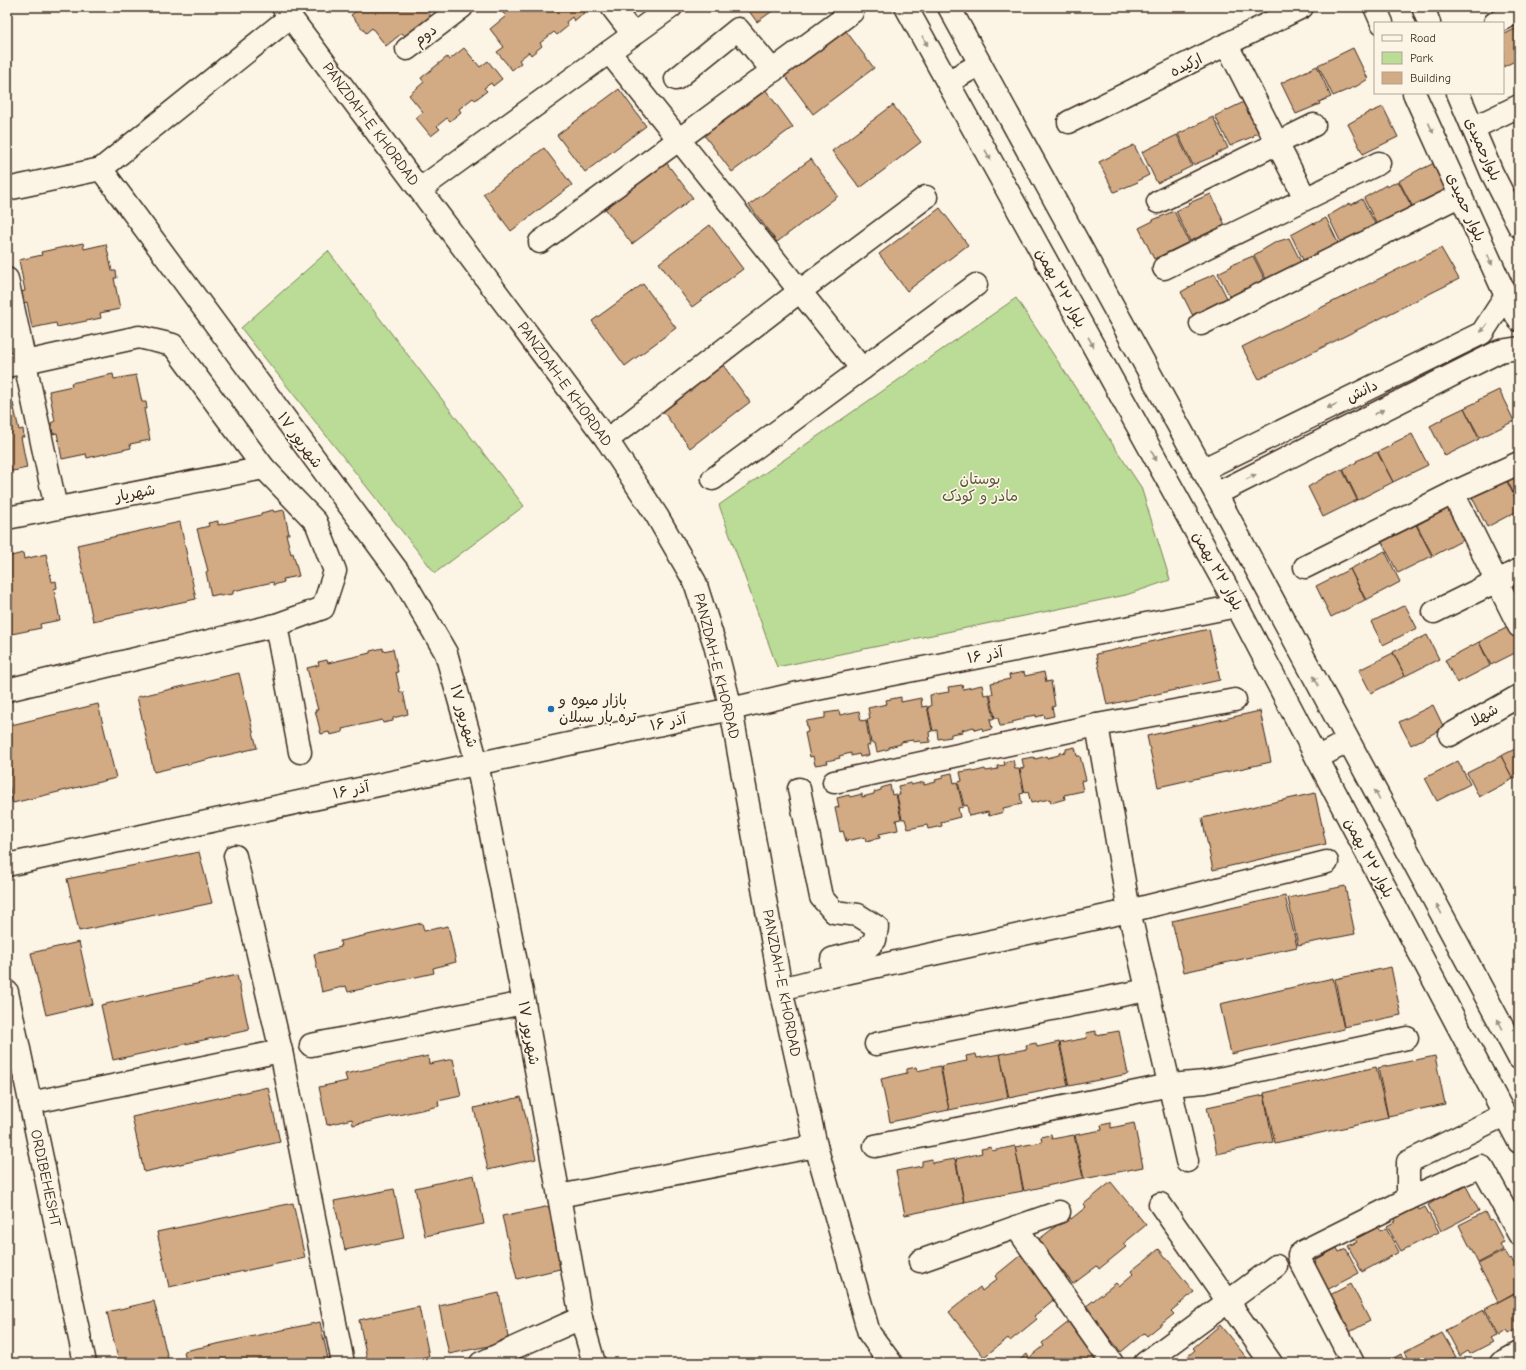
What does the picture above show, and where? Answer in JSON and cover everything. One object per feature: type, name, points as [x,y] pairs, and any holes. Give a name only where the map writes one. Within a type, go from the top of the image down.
[{"type":"street","name":"دوم","points":[[407,49],[462,7]]},
{"type":"street","points":[[612,7],[633,34]]},
{"type":"street","points":[[420,189],[671,7]]},
{"type":"street","name":"بلوار ۲۲ بهمن","points":[[906,7],[1237,606],[1519,1142]]},
{"type":"street","points":[[949,7],[1216,494],[1519,1058]]},
{"type":"street","name":"ارکیده","points":[[1069,122],[1302,7]]},
{"type":"street","points":[[1375,7],[1382,22]]},
{"type":"street","points":[[1423,7],[1430,22]]},
{"type":"street","points":[[1497,22],[1519,11]]},
{"type":"street","points":[[7,189],[101,169],[287,12]]},
{"type":"street","name":"PANZDAH-E KHORDAD","points":[[287,12],[607,440],[657,516],[695,582],[715,645],[731,708],[781,989],[816,1146],[869,1333],[891,1363]]},
{"type":"street","points":[[540,242],[852,12]]},
{"type":"street","points":[[676,79],[738,29],[773,71]]},
{"type":"street","points":[[1226,45],[1305,198]]},
{"type":"street","points":[[609,52],[862,369]]},
{"type":"street","points":[[948,82],[980,64]]},
{"type":"street","name":"بلوار حمیدی","points":[[1414,94],[1506,296],[1519,320]]},
{"type":"street","name":"بلوارحمیدی","points":[[1458,94],[1492,173],[1519,226]]},
{"type":"street","points":[[1473,128],[1519,106]]},
{"type":"street","points":[[1158,202],[1278,144],[1314,124]]},
{"type":"street","points":[[1164,268],[1379,163]]},
{"type":"street","name":"۱۷ شهریور","points":[[101,169],[402,578],[446,653],[477,763],[524,1003],[581,1318],[594,1363]]},
{"type":"street","points":[[1200,324],[1461,194]]},
{"type":"street","points":[[607,440],[800,290],[926,197]]},
{"type":"street","points":[[7,279],[16,364],[56,508]]},
{"type":"street","points":[[713,479],[976,285]]},
{"type":"street","name":"دانش","points":[[1202,470],[1482,333],[1506,296]]},
{"type":"street","points":[[7,690],[276,625],[323,608],[335,570],[316,522],[264,468],[173,344],[139,337],[16,364]]},
{"type":"street","name":"دانش","points":[[1216,494],[1500,351],[1519,348]]},
{"type":"street","points":[[1305,567],[1453,493],[1519,463]]},
{"type":"street","name":"شهریار","points":[[7,518],[264,468]]},
{"type":"street","points":[[1453,493],[1519,626]]},
{"type":"street","points":[[1434,612],[1519,570]]},
{"type":"street","name":"۱۶ آذر","points":[[7,865],[815,689],[1237,606]]},
{"type":"street","points":[[276,625],[300,752]]},
{"type":"street","name":"شهلا","points":[[1450,735],[1519,696]]},
{"type":"street","points":[[834,782],[1096,725],[1236,700]]},
{"type":"street","points":[[1096,725],[1129,911],[1187,1161]]},
{"type":"street","points":[[1317,758],[1348,741]]},
{"type":"street","points":[[798,789],[821,897],[834,912],[858,915],[877,927],[875,940],[864,951],[832,958],[832,976]]},
{"type":"street","points":[[236,856],[281,1051],[343,1363]]},
{"type":"street","points":[[781,989],[832,976],[1129,911],[1327,862]]},
{"type":"street","points":[[876,1044],[1147,990]]},
{"type":"street","name":"ORDIBEHESHT","points":[[7,992],[85,1363]]},
{"type":"street","points":[[311,1046],[524,1003]]},
{"type":"street","points":[[875,1146],[1170,1085],[1205,1082],[1407,1038]]},
{"type":"street","points":[[30,1103],[281,1051]]},
{"type":"street","points":[[1408,1200],[1408,1162],[1504,1115]]},
{"type":"street","points":[[559,1196],[816,1146]]},
{"type":"street","points":[[1353,1363],[1300,1260],[1299,1255],[1304,1251],[1480,1166],[1484,1170],[1519,1234]]},
{"type":"street","points":[[1160,1204],[1271,1363]]},
{"type":"street","points":[[920,1261],[1058,1212]]},
{"type":"street","points":[[1016,1227],[1112,1363]]},
{"type":"street","points":[[1145,1363],[1276,1266]]},
{"type":"street","points":[[481,1363],[581,1318]]},
{"type":"street","points":[[1501,1363],[1519,1353]]},
{"type":"green space","points":[[328,251],[524,506],[435,573],[241,328]]},
{"type":"green space","name":"بوستان مادر و کودک","points":[[1016,298],[1141,487],[1170,580],[1126,595],[777,667],[719,505]]},
{"type":"building","points":[[367,7],[437,7],[429,13],[431,17],[406,37],[402,33],[386,46],[372,28],[366,33],[351,15],[360,8],[362,11]]},
{"type":"building","points":[[509,7],[579,7],[584,13],[574,21],[572,17],[566,22],[568,26],[557,35],[554,32],[540,43],[542,46],[531,55],[529,52],[519,60],[521,63],[512,70],[497,52],[504,47],[490,29],[506,16],[502,12]]},
{"type":"building","points":[[746,7],[778,7],[757,22]]},
{"type":"building","points":[[1515,29],[1519,38],[1519,59],[1504,66],[1504,34]]},
{"type":"building","points":[[846,31],[874,68],[813,114],[785,76]]},
{"type":"building","points":[[464,48],[480,67],[488,61],[502,79],[493,86],[491,83],[484,88],[487,91],[475,100],[473,98],[459,109],[461,112],[450,121],[447,118],[437,126],[440,129],[431,136],[416,118],[423,112],[409,95],[424,82],[421,78],[447,57],[449,60]]},
{"type":"building","points":[[1353,48],[1368,79],[1357,86],[1333,96],[1318,65]]},
{"type":"building","points":[[1317,66],[1331,97],[1319,102],[1320,104],[1296,114],[1281,83]]},
{"type":"building","points":[[619,89],[646,126],[585,172],[557,135]]},
{"type":"building","points":[[765,89],[793,127],[732,172],[704,135]]},
{"type":"building","points":[[1250,99],[1265,129],[1253,135],[1254,136],[1230,146],[1215,116]]},
{"type":"building","points":[[893,105],[921,142],[860,188],[832,151]]},
{"type":"building","points":[[1383,107],[1398,137],[1363,154],[1348,124],[1371,111]]},
{"type":"building","points":[[1213,117],[1228,148],[1216,154],[1217,155],[1193,165],[1178,134]]},
{"type":"building","points":[[1177,135],[1192,166],[1180,172],[1181,173],[1157,183],[1142,152]]},
{"type":"building","points":[[1134,145],[1149,175],[1137,181],[1138,182],[1114,192],[1099,162]]},
{"type":"building","points":[[544,148],[572,185],[511,231],[483,194]]},
{"type":"building","points":[[811,159],[838,196],[777,242],[749,205]]},
{"type":"building","points":[[665,161],[693,198],[632,244],[604,207]]},
{"type":"building","points":[[1434,163],[1449,194],[1415,211],[1399,181]]},
{"type":"building","points":[[1398,181],[1414,211],[1379,229],[1364,198],[1386,185],[1387,187]]},
{"type":"building","points":[[1211,194],[1225,225],[1190,241],[1176,211],[1190,204],[1189,203]]},
{"type":"building","points":[[1362,199],[1378,229],[1343,247],[1328,216],[1350,203],[1351,205]]},
{"type":"building","points":[[940,208],[968,245],[907,291],[879,254]]},
{"type":"building","points":[[1174,211],[1189,242],[1154,259],[1139,228]]},
{"type":"building","points":[[1326,218],[1341,249],[1306,266],[1291,235]]},
{"type":"building","points":[[710,225],[743,269],[692,307],[659,263]]},
{"type":"building","points":[[1289,238],[1304,268],[1269,285],[1254,255],[1276,242]]},
{"type":"building","points":[[83,243],[84,249],[106,244],[112,271],[116,271],[117,278],[114,278],[120,309],[100,313],[101,318],[57,327],[56,323],[32,328],[27,302],[23,303],[20,292],[25,291],[19,260],[42,255],[41,252]]},
{"type":"building","points":[[1441,248],[1459,279],[1259,379],[1242,347]]},
{"type":"building","points":[[1253,256],[1268,286],[1233,303],[1218,273],[1232,266],[1231,265]]},
{"type":"building","points":[[1215,274],[1230,304],[1196,322],[1181,292],[1195,284],[1194,283]]},
{"type":"building","points":[[643,284],[676,328],[625,366],[592,321]]},
{"type":"building","points":[[723,365],[750,402],[690,448],[662,410]]},
{"type":"building","points":[[113,374],[114,379],[136,375],[142,402],[146,402],[147,409],[144,409],[150,440],[130,444],[131,448],[87,458],[86,454],[62,459],[57,433],[53,434],[51,423],[55,421],[49,391],[72,386],[71,383]]},
{"type":"building","points":[[1499,390],[1514,421],[1480,438],[1464,408]]},
{"type":"building","points":[[13,403],[19,430],[23,429],[24,437],[21,437],[27,468],[8,472],[9,476],[7,477],[7,404]]},
{"type":"building","points":[[1464,408],[1479,439],[1445,456],[1430,426]]},
{"type":"building","points":[[1412,434],[1428,465],[1393,482],[1378,452]]},
{"type":"building","points":[[1377,452],[1393,482],[1358,500],[1343,469],[1357,462],[1356,461]]},
{"type":"building","points":[[1342,469],[1357,500],[1323,517],[1308,487]]},
{"type":"building","points":[[1519,471],[1519,504],[1506,478]]},
{"type":"building","points":[[1505,478],[1519,505],[1519,510],[1487,527],[1471,495]]},
{"type":"building","points":[[1451,507],[1467,538],[1433,556],[1417,525]]},
{"type":"building","points":[[273,510],[274,512],[284,510],[289,534],[286,534],[299,576],[283,579],[284,582],[274,585],[273,582],[233,591],[233,594],[211,596],[206,572],[208,571],[197,529],[209,526],[208,523],[218,521],[218,525],[261,515],[261,513]]},
{"type":"building","points":[[180,522],[196,599],[93,621],[77,545]]},
{"type":"building","points":[[1416,525],[1432,556],[1398,573],[1382,542]]},
{"type":"building","points":[[1385,551],[1400,582],[1366,600],[1350,569]]},
{"type":"building","points":[[23,553],[24,559],[46,554],[52,582],[56,581],[57,588],[54,589],[60,620],[40,624],[41,628],[7,635],[7,557]]},
{"type":"building","points":[[1350,569],[1365,600],[1331,617],[1316,586]]},
{"type":"building","points":[[1405,605],[1417,628],[1383,645],[1371,622]]},
{"type":"building","points":[[1512,625],[1519,638],[1519,651],[1491,665],[1479,642]]},
{"type":"building","points":[[1209,629],[1220,680],[1107,705],[1096,654]]},
{"type":"building","points":[[1427,635],[1439,659],[1405,676],[1393,652]]},
{"type":"building","points":[[1479,642],[1490,666],[1457,683],[1445,660]]},
{"type":"building","points":[[383,648],[383,651],[393,649],[398,672],[396,672],[400,692],[403,692],[408,714],[393,718],[393,721],[383,723],[382,720],[342,729],[343,732],[330,735],[329,732],[321,734],[315,710],[318,710],[307,668],[319,665],[318,662],[327,660],[328,663],[370,653],[370,651]]},
{"type":"building","points":[[1393,653],[1405,676],[1371,693],[1359,670]]},
{"type":"building","points":[[1024,672],[1025,676],[1044,672],[1046,682],[1051,681],[1055,706],[1052,707],[1054,716],[1045,718],[1044,715],[1024,717],[1024,719],[1012,722],[1013,724],[1000,726],[998,718],[995,718],[990,694],[993,694],[991,683],[1010,679],[1009,675]]},
{"type":"building","points":[[239,673],[257,748],[154,772],[137,697]]},
{"type":"building","points":[[962,685],[963,689],[982,685],[984,695],[989,694],[994,719],[990,719],[992,729],[983,731],[982,728],[975,730],[974,727],[962,730],[963,732],[951,734],[951,737],[938,739],[937,730],[933,731],[928,707],[931,706],[930,695],[949,692],[948,687]]},
{"type":"building","points":[[901,697],[901,702],[921,698],[922,707],[927,706],[932,731],[929,732],[930,742],[921,743],[920,741],[913,742],[913,740],[901,742],[901,744],[889,747],[889,749],[877,752],[875,743],[871,743],[867,719],[870,719],[868,708],[887,704],[886,700]]},
{"type":"building","points":[[98,704],[116,778],[13,803],[7,778],[7,726]]},
{"type":"building","points":[[1433,705],[1444,728],[1411,745],[1399,722]]},
{"type":"building","points":[[839,711],[840,715],[859,711],[861,721],[866,720],[870,745],[867,746],[869,755],[860,757],[859,754],[851,756],[851,753],[839,756],[840,758],[827,761],[828,763],[815,765],[813,756],[810,757],[805,733],[808,732],[806,721],[825,718],[825,713]]},
{"type":"building","points":[[1260,711],[1271,762],[1158,787],[1147,736]]},
{"type":"building","points":[[1075,747],[1077,756],[1080,756],[1086,780],[1081,781],[1083,791],[1064,795],[1065,799],[1051,803],[1050,799],[1031,803],[1028,792],[1025,793],[1020,769],[1024,768],[1022,759],[1034,757],[1035,759],[1047,756],[1047,758],[1059,755],[1059,753],[1066,752],[1066,749]]},
{"type":"building","points":[[1519,747],[1519,776],[1513,779],[1501,756]]},
{"type":"building","points":[[1501,756],[1513,779],[1479,797],[1467,773]]},
{"type":"building","points":[[1013,760],[1015,769],[1019,769],[1024,793],[1020,794],[1022,804],[1003,808],[1004,812],[989,816],[988,812],[969,816],[967,805],[964,806],[958,782],[962,781],[960,772],[998,769],[997,766],[1005,765],[1004,762]]},
{"type":"building","points":[[1458,761],[1470,784],[1437,801],[1425,778]]},
{"type":"building","points":[[952,773],[954,783],[957,782],[963,807],[958,808],[960,817],[941,822],[942,826],[928,829],[927,825],[908,829],[905,819],[902,819],[897,795],[900,795],[898,786],[924,782],[924,785],[936,782],[935,780],[943,778],[943,775]]},
{"type":"building","points":[[890,785],[892,795],[896,794],[901,819],[896,820],[898,830],[879,834],[880,838],[866,841],[865,837],[846,841],[843,831],[840,832],[835,808],[839,807],[837,798],[862,794],[862,797],[874,794],[874,792],[881,790],[881,788]]},
{"type":"building","points":[[1315,793],[1326,844],[1213,870],[1202,818]]},
{"type":"building","points":[[199,852],[212,903],[79,931],[67,879]]},
{"type":"building","points":[[1345,886],[1355,934],[1298,945],[1288,898]]},
{"type":"building","points":[[1285,896],[1297,947],[1184,972],[1172,921]]},
{"type":"building","points":[[422,923],[424,931],[448,926],[456,962],[433,968],[434,973],[348,992],[346,986],[322,992],[314,954],[341,947],[340,941]]},
{"type":"building","points":[[79,942],[93,1004],[46,1015],[31,953]]},
{"type":"building","points":[[1391,967],[1401,1015],[1344,1027],[1335,979]]},
{"type":"building","points":[[237,975],[249,1030],[113,1060],[101,1005]]},
{"type":"building","points":[[1333,978],[1344,1029],[1231,1054],[1220,1004]]},
{"type":"building","points":[[1096,1031],[1096,1035],[1119,1031],[1128,1074],[1069,1086],[1060,1043],[1087,1038],[1086,1033]]},
{"type":"building","points":[[1059,1042],[1068,1086],[1009,1098],[1000,1054],[1027,1049],[1026,1045],[1036,1043],[1037,1047]]},
{"type":"building","points":[[976,1054],[977,1058],[1000,1054],[1008,1098],[949,1110],[941,1066],[967,1061],[966,1056]]},
{"type":"building","points":[[428,1056],[429,1064],[453,1059],[461,1096],[438,1101],[439,1106],[353,1125],[352,1119],[327,1125],[319,1087],[347,1081],[345,1074]]},
{"type":"building","points":[[1435,1056],[1445,1104],[1388,1116],[1378,1068]]},
{"type":"building","points":[[940,1066],[949,1110],[890,1122],[881,1079],[907,1073],[907,1069],[916,1067],[917,1071]]},
{"type":"building","points":[[1376,1067],[1388,1118],[1275,1143],[1264,1093]]},
{"type":"building","points":[[268,1087],[280,1142],[144,1172],[132,1117]]},
{"type":"building","points":[[1264,1095],[1273,1142],[1217,1154],[1207,1107]]},
{"type":"building","points":[[521,1097],[536,1159],[488,1170],[474,1108]]},
{"type":"building","points":[[1111,1123],[1111,1128],[1134,1123],[1143,1167],[1084,1179],[1075,1135],[1102,1130],[1101,1125]]},
{"type":"building","points":[[1051,1135],[1052,1139],[1074,1135],[1083,1178],[1024,1191],[1015,1147],[1042,1142],[1041,1137]]},
{"type":"building","points":[[1015,1146],[1023,1191],[964,1202],[956,1159],[982,1153],[981,1149],[991,1147],[992,1151]]},
{"type":"building","points":[[932,1159],[932,1163],[955,1159],[964,1203],[905,1215],[896,1171],[922,1166],[922,1161]]},
{"type":"building","points":[[474,1175],[484,1224],[425,1236],[415,1188]]},
{"type":"building","points":[[1111,1182],[1146,1225],[1123,1244],[1126,1247],[1099,1269],[1097,1266],[1073,1284],[1038,1240],[1069,1216],[1071,1219],[1086,1207],[1084,1204]]},
{"type":"building","points":[[1457,1186],[1459,1190],[1466,1186],[1479,1211],[1441,1231],[1428,1205],[1436,1200],[1435,1198]]},
{"type":"building","points":[[394,1189],[404,1238],[345,1250],[334,1201]]},
{"type":"building","points":[[293,1203],[305,1258],[169,1287],[157,1232]]},
{"type":"building","points":[[550,1206],[564,1268],[517,1279],[502,1216]]},
{"type":"building","points":[[1417,1206],[1419,1210],[1425,1207],[1439,1232],[1401,1251],[1387,1226],[1396,1221],[1394,1218]]},
{"type":"building","points":[[1485,1212],[1489,1220],[1492,1219],[1504,1242],[1500,1244],[1503,1250],[1478,1263],[1459,1225]]},
{"type":"building","points":[[1378,1227],[1380,1231],[1386,1228],[1399,1252],[1362,1272],[1348,1246],[1357,1242],[1355,1239]]},
{"type":"building","points":[[1337,1248],[1339,1252],[1346,1249],[1359,1273],[1321,1293],[1308,1267],[1316,1263],[1315,1260]]},
{"type":"building","points":[[1159,1249],[1194,1292],[1171,1311],[1174,1314],[1147,1336],[1144,1333],[1121,1352],[1085,1307],[1116,1283],[1119,1286],[1133,1274],[1131,1271]]},
{"type":"building","points":[[1504,1251],[1509,1259],[1511,1258],[1519,1272],[1519,1290],[1498,1302],[1478,1264]]},
{"type":"building","points":[[1022,1254],[1057,1297],[1034,1316],[1037,1319],[1010,1341],[1008,1338],[984,1357],[949,1312],[980,1287],[982,1291],[997,1279],[995,1276]]},
{"type":"building","points":[[1351,1284],[1370,1321],[1344,1335],[1326,1297]]},
{"type":"building","points":[[1519,1291],[1519,1328],[1509,1334],[1507,1331],[1499,1335],[1485,1309]]},
{"type":"building","points":[[499,1293],[509,1342],[449,1354],[439,1306]]},
{"type":"building","points":[[154,1301],[169,1363],[119,1363],[107,1312]]},
{"type":"building","points":[[419,1307],[429,1356],[395,1363],[368,1363],[359,1320]]},
{"type":"building","points":[[1484,1310],[1497,1335],[1490,1338],[1493,1342],[1470,1354],[1468,1351],[1460,1356],[1446,1330]]},
{"type":"building","points":[[1070,1321],[1104,1363],[1016,1363],[1027,1354],[1029,1358],[1044,1346],[1042,1343]]},
{"type":"building","points":[[320,1322],[329,1363],[186,1363],[184,1351]]},
{"type":"building","points":[[1220,1325],[1251,1363],[1180,1363],[1195,1350],[1193,1348]]},
{"type":"building","points":[[1442,1333],[1456,1357],[1449,1360],[1451,1363],[1411,1363],[1405,1352]]},
{"type":"building","points":[[1401,1354],[1406,1363],[1385,1363]]},
{"type":"building","points":[[1178,1359],[1180,1363],[1173,1363]]},
{"type":"place","name":"بازار میوه و تره بار سبلان","points":[[551,709]]}]
